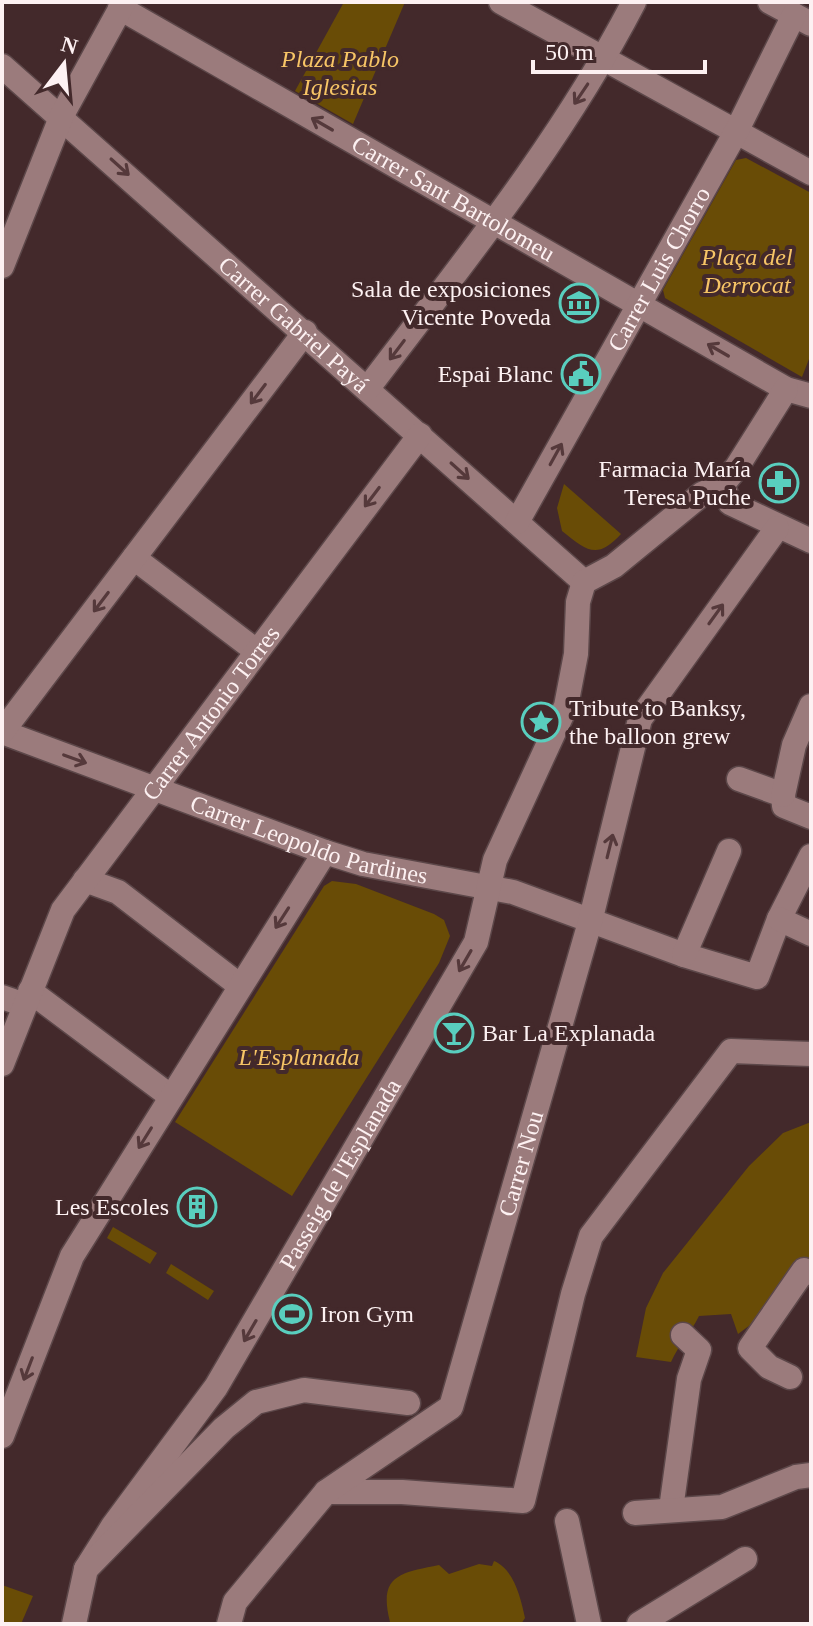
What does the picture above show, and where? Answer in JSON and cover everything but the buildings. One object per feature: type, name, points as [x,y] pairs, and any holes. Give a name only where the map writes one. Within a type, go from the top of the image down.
[{"type":"street","points":[[501,2],[811,173]]},
{"type":"street","points":[[368,388],[494,222],[604,60],[634,2]]},
{"type":"street","points":[[770,2],[803,20]]},
{"type":"street","points":[[2,266],[62,115],[122,5]]},
{"type":"street","name":"Carrer Sant Bartolomeu","points":[[122,5],[786,389],[811,396]]},
{"type":"street","name":"Carrer Luis Chorro","points":[[517,522],[736,132],[803,20]]},
{"type":"street","name":"Carrer Gabriel Payá","points":[[2,66],[62,115],[584,582]]},
{"type":"street","points":[[2,732],[305,332]]},
{"type":"street","points":[[584,582],[614,566],[702,494],[722,485],[786,389]]},
{"type":"street","name":"Carrer Antonio Torres","points":[[2,1064],[19,998],[63,910],[255,650],[420,435]]},
{"type":"street","points":[[722,485],[730,503],[777,528],[811,541]]},
{"type":"street","name":"Carrer Nou","points":[[326,1492],[451,1407],[590,922],[640,719],[777,528]]},
{"type":"street","points":[[134,558],[255,650]]},
{"type":"street","name":"Passeig de l'Esplanada","points":[[86,1569],[113,1526],[216,1387],[476,942],[486,887],[566,706],[576,654],[578,602],[584,582]]},
{"type":"street","points":[[811,706],[794,745],[783,795],[784,806],[811,817]]},
{"type":"street","name":"Carrer Leopoldo Pardines","points":[[2,732],[325,852],[363,864],[513,892],[684,955],[757,977],[779,919]]},
{"type":"street","points":[[739,779],[783,795]]},
{"type":"street","points":[[684,955],[729,851]]},
{"type":"street","points":[[2,1436],[72,1256],[325,852]]},
{"type":"street","points":[[811,856],[779,919],[811,934]]},
{"type":"street","points":[[85,880],[118,892],[239,985]]},
{"type":"street","points":[[19,998],[170,1096]]},
{"type":"street","points":[[229,1624],[235,1602],[271,1574],[326,1492],[402,1492],[523,1501],[573,1294],[591,1236],[731,1051],[811,1054]]},
{"type":"street","points":[[790,1377],[769,1367],[750,1348],[804,1270],[811,1273]]},
{"type":"street","points":[[671,1509],[689,1379],[699,1350],[683,1335]]},
{"type":"street","points":[[74,1624],[86,1569],[224,1428],[256,1402],[354,1381]]},
{"type":"street","points":[[304,1390],[408,1403]]},
{"type":"street","points":[[635,1513],[722,1507],[796,1477],[811,1475]]},
{"type":"street","points":[[567,1521],[589,1624]]},
{"type":"street","points":[[639,1624],[745,1559]]},
{"type":"green space","name":"Plaza Pablo Iglesias","points":[[344,2],[405,2],[353,124],[295,91]]},
{"type":"green space","name":"Plaça del Derrocat","points":[[746,158],[811,193],[811,354],[802,377],[665,298],[663,290],[736,160]]},
{"type":"green space","points":[[564,484],[621,534],[613,542],[592,550],[578,544],[562,531],[557,508]]},
{"type":"green space","name":"L'Esplanada","points":[[332,881],[356,884],[434,914],[444,920],[450,936],[439,963],[292,1196],[175,1122],[324,886]]},
{"type":"green space","points":[[811,1122],[811,1269],[773,1308],[738,1334],[731,1314],[699,1316],[671,1362],[636,1357],[646,1308],[663,1273],[749,1166],[783,1133]]},
{"type":"green space","points":[[113,1227],[157,1253],[150,1264],[107,1238]]},
{"type":"green space","points":[[171,1264],[214,1291],[208,1300],[166,1273]]},
{"type":"green space","points":[[494,1561],[507,1571],[516,1585],[525,1618],[521,1624],[390,1622],[387,1594],[390,1585],[403,1574],[439,1565],[449,1574],[479,1564],[492,1566]]},
{"type":"green space","points":[[2,1585],[33,1596],[21,1624],[2,1624]]},
{"type":"place","name":"Sala de exposiciones Vicente Poveda","points":[[579,303]]},
{"type":"place","name":"Espai Blanc","points":[[581,374]]},
{"type":"place","name":"Farmacia María Teresa Puche","points":[[779,483]]},
{"type":"place","name":"Tribute to Banksy, the balloon grew","points":[[541,722]]},
{"type":"place","name":"Bar La Explanada","points":[[454,1033]]},
{"type":"place","name":"Les Escoles","points":[[197,1207]]},
{"type":"place","name":"Iron Gym","points":[[292,1314]]}]
